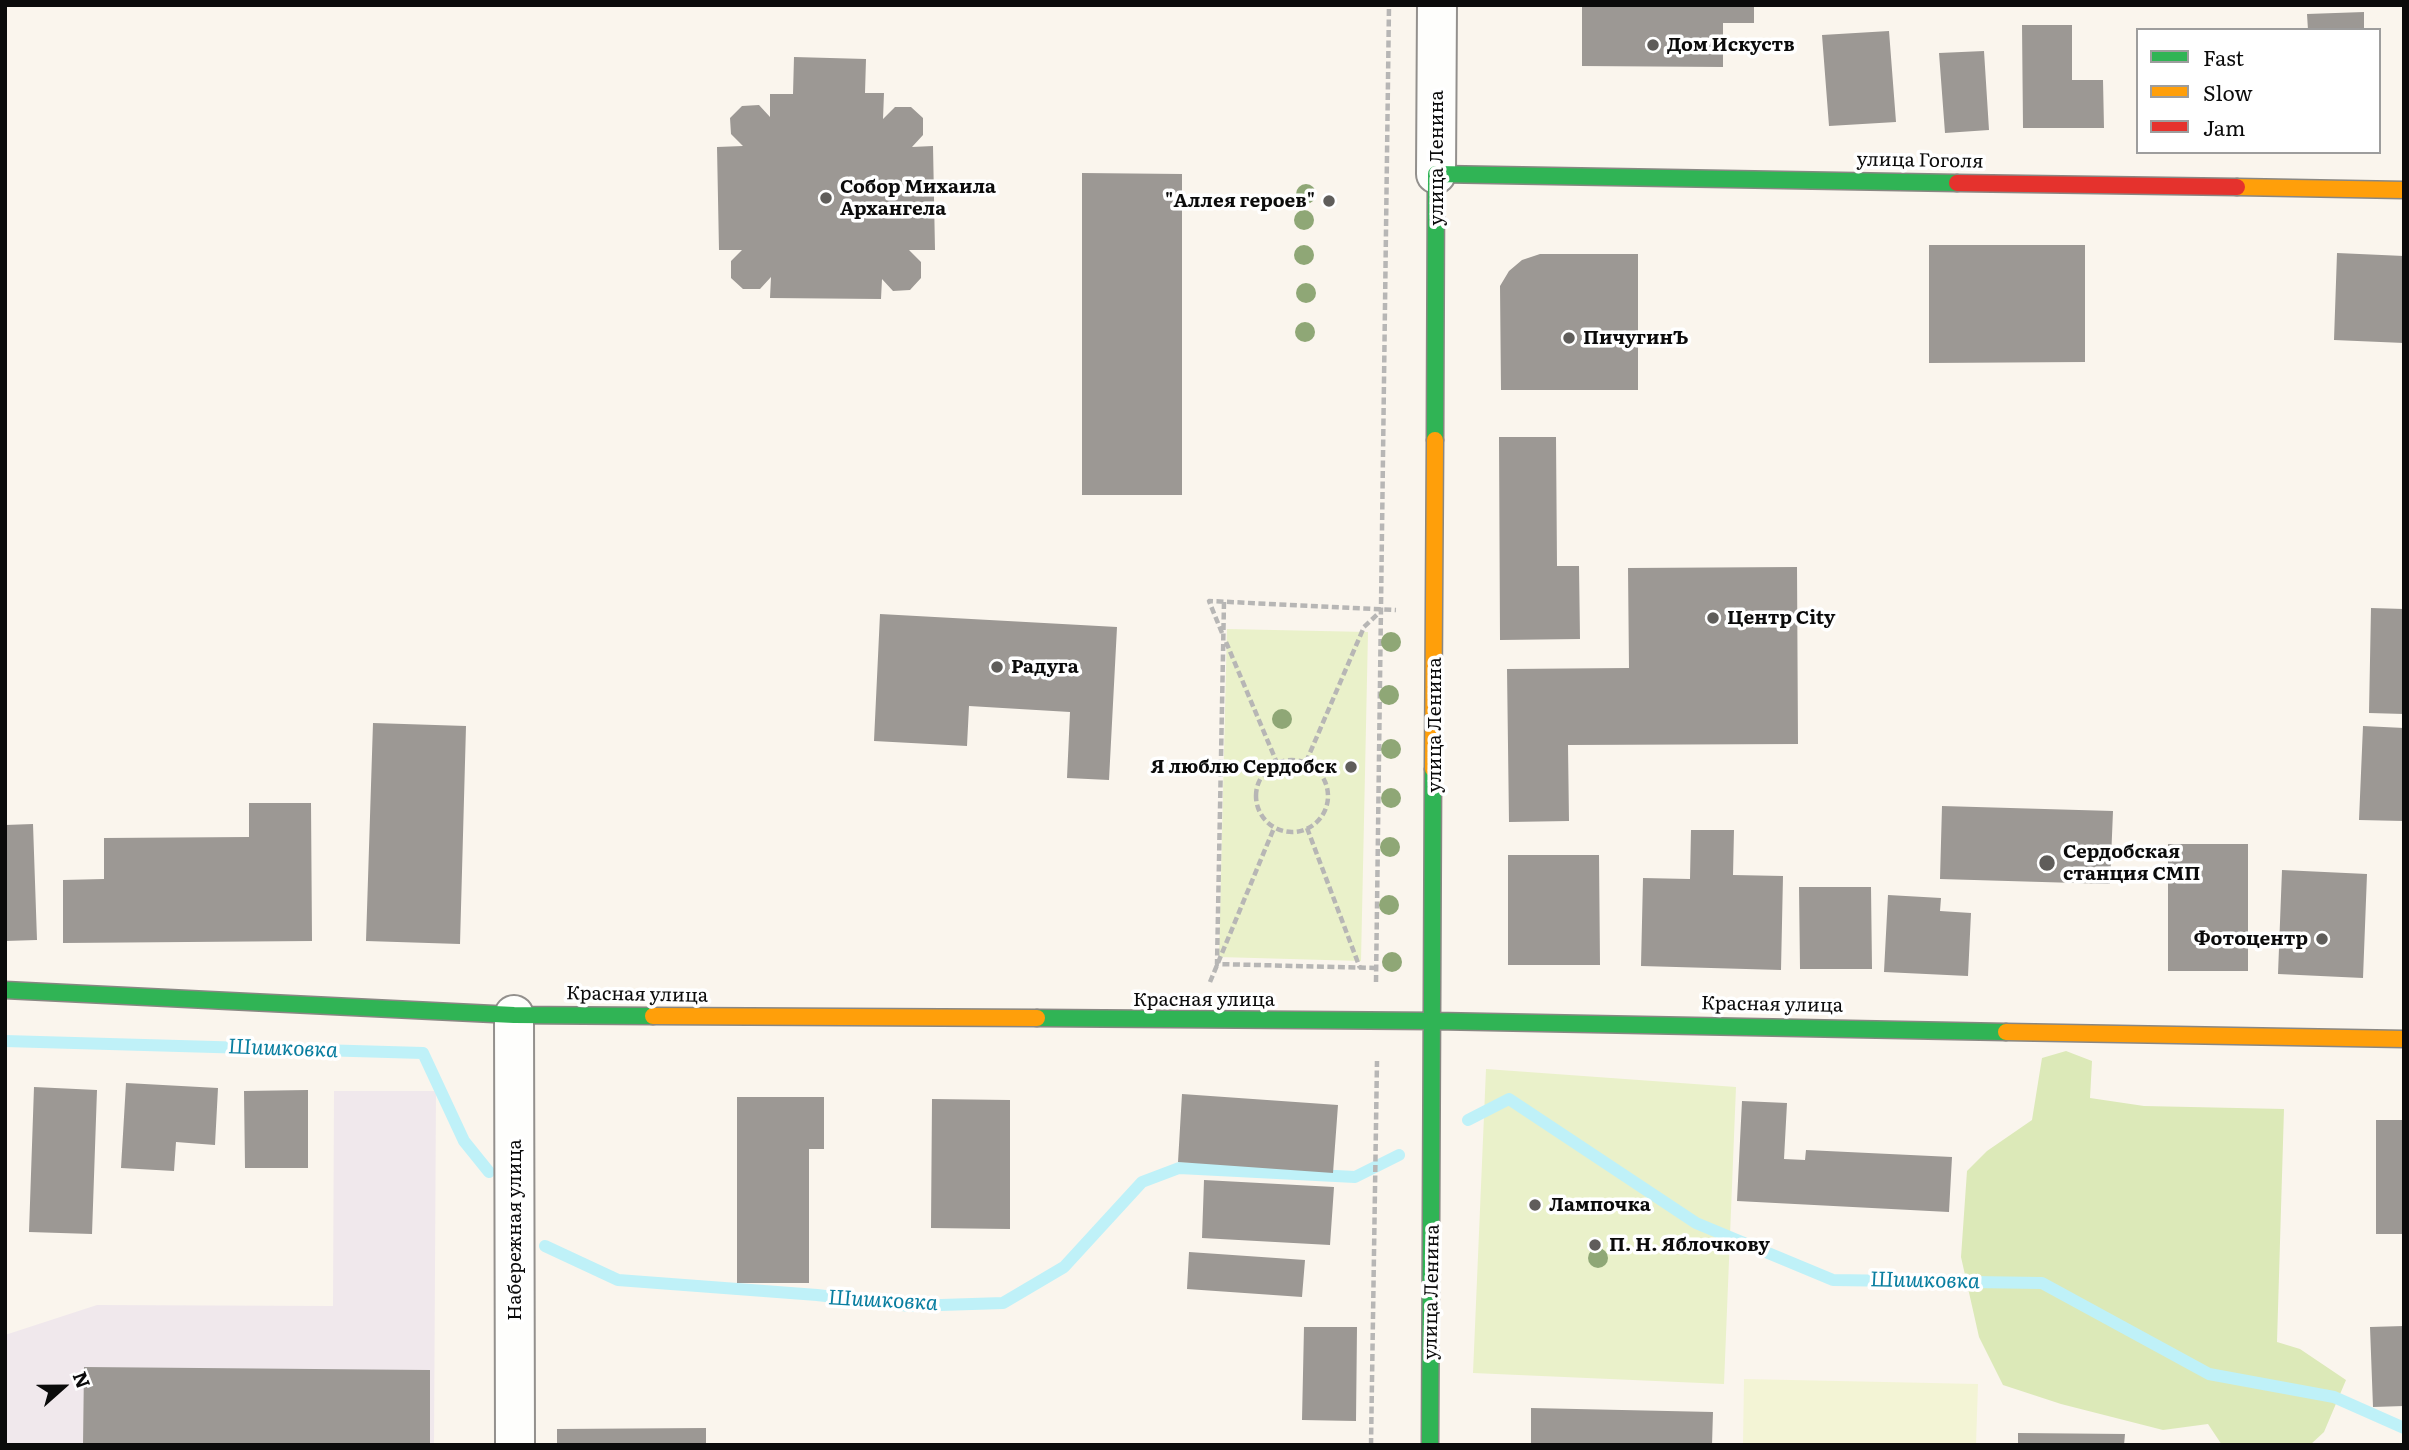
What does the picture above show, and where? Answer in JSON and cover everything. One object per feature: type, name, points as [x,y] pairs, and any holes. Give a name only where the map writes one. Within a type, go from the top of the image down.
[{"type":"street","name":"улица Ленина","points":[[1430,1445],[1435,1021],[1437,5]]},
{"type":"street","name":"улица Гоголя","points":[[1436,173],[2404,190]]},
{"type":"street","name":"Красная улица","points":[[5,990],[514,1015],[1435,1021],[2404,1039]]},
{"type":"street","name":"Набережная улица","points":[[514,1015],[515,1445]]},
{"type":"path","points":[[1217,964],[1376,968],[1389,5]]},
{"type":"path","points":[[1277,763],[1209,601],[1382,610]]},
{"type":"path","points":[[1217,964],[1224,602]]},
{"type":"path","points":[[1306,762],[1364,627],[1382,610]]},
{"type":"path","points":[[1294,760],[1306,762],[1323,777],[1328,799],[1319,820],[1307,828],[1287,832],[1274,828],[1264,820],[1255,797],[1263,774],[1277,763],[1294,760]]},
{"type":"path","points":[[1194,1021],[1274,828]]},
{"type":"path","points":[[1307,828],[1360,968]]},
{"type":"path","points":[[1371,1445],[1377,1082]]},
{"type":"shaded area","points":[[334,1091],[436,1091],[434,1445],[5,1445],[5,1335],[97,1305],[333,1306]]},
{"type":"green space","points":[[1227,629],[1368,632],[1361,961],[1219,957]]},
{"type":"green space","points":[[2066,1051],[2092,1061],[2090,1098],[2144,1106],[2284,1109],[2277,1342],[2300,1349],[2346,1380],[2324,1432],[2310,1445],[2222,1445],[2208,1424],[2163,1430],[2061,1404],[2003,1385],[1979,1337],[1961,1257],[1967,1171],[1987,1151],[2032,1120],[2042,1058]]},
{"type":"green space","points":[[1486,1069],[1736,1087],[1724,1384],[1473,1373]]},
{"type":"green space","points":[[1744,1379],[1978,1384],[1976,1445],[1743,1445]]},
{"type":"building","name":"Дом Искуств","points":[[1582,5],[1754,5],[1754,23],[1723,23],[1723,67],[1582,66]]},
{"type":"building","points":[[2364,12],[2364,28],[2308,28],[2307,14]]},
{"type":"building","points":[[2022,25],[2072,25],[2072,80],[2103,80],[2104,128],[2023,128]]},
{"type":"building","points":[[1889,31],[1896,122],[1829,126],[1822,35]]},
{"type":"building","points":[[1984,51],[1989,130],[1945,133],[1939,53]]},
{"type":"building","name":"Собор Михаила Архангела","points":[[794,57],[866,59],[865,93],[884,93],[883,119],[895,107],[911,107],[923,118],[923,135],[912,147],[933,146],[935,250],[909,250],[921,262],[921,278],[910,290],[893,291],[882,279],[881,299],[770,298],[771,277],[760,289],[743,289],[731,278],[731,261],[742,250],[719,250],[717,147],[743,146],[731,134],[730,118],[742,106],[759,105],[770,117],[770,94],[793,94]]},
{"type":"building","points":[[1082,173],[1182,174],[1182,495],[1082,495]]},
{"type":"building","points":[[1929,245],[2085,245],[2085,362],[1929,363]]},
{"type":"building","points":[[2337,253],[2404,256],[2404,343],[2334,340]]},
{"type":"building","name":"ПичугинЪ","points":[[1540,254],[1638,254],[1638,390],[1501,390],[1500,286],[1509,271],[1522,260]]},
{"type":"building","points":[[1499,437],[1556,437],[1557,566],[1579,566],[1580,639],[1500,640]]},
{"type":"building","name":"Центр City","points":[[1797,567],[1798,744],[1568,745],[1569,821],[1509,822],[1507,669],[1629,668],[1628,568]]},
{"type":"building","points":[[2371,608],[2404,609],[2404,714],[2369,713]]},
{"type":"building","name":"Радуга","points":[[880,614],[1117,627],[1109,780],[1067,778],[1070,712],[969,706],[967,746],[874,741]]},
{"type":"building","points":[[373,723],[466,726],[460,944],[366,941]]},
{"type":"building","points":[[2363,726],[2404,728],[2404,821],[2359,820]]},
{"type":"building","points":[[249,803],[311,803],[312,941],[63,943],[63,880],[104,879],[104,838],[249,837]]},
{"type":"building","points":[[1942,806],[2113,811],[2110,884],[1940,879]]},
{"type":"building","points":[[33,824],[37,940],[5,941],[5,825]]},
{"type":"building","points":[[1691,830],[1734,830],[1733,875],[1783,876],[1781,970],[1641,966],[1643,878],[1690,879]]},
{"type":"building","points":[[2168,844],[2248,844],[2248,971],[2168,971]]},
{"type":"building","points":[[1508,855],[1599,855],[1600,965],[1508,965]]},
{"type":"building","name":"Фотоцентр","points":[[2282,870],[2367,874],[2363,978],[2278,974]]},
{"type":"building","points":[[1799,887],[1871,887],[1872,969],[1800,969]]},
{"type":"building","points":[[1888,895],[1941,898],[1940,911],[1971,913],[1968,976],[1884,972]]},
{"type":"building","points":[[126,1083],[218,1088],[215,1145],[176,1142],[174,1171],[121,1168]]},
{"type":"building","points":[[34,1087],[97,1090],[92,1234],[29,1232]]},
{"type":"building","points":[[308,1090],[308,1168],[245,1168],[244,1091]]},
{"type":"building","points":[[1182,1094],[1338,1105],[1333,1173],[1178,1162]]},
{"type":"building","points":[[737,1097],[824,1097],[824,1149],[809,1149],[809,1283],[737,1283]]},
{"type":"building","points":[[932,1099],[1010,1100],[1010,1229],[931,1228]]},
{"type":"building","points":[[1742,1101],[1787,1103],[1784,1159],[1805,1160],[1806,1150],[1952,1157],[1949,1212],[1737,1201]]},
{"type":"building","points":[[2376,1120],[2404,1120],[2404,1234],[2376,1234]]},
{"type":"building","points":[[1204,1180],[1334,1187],[1330,1245],[1202,1238]]},
{"type":"building","points":[[1189,1252],[1305,1260],[1302,1297],[1187,1289]]},
{"type":"building","points":[[2404,1326],[2404,1406],[2373,1407],[2370,1327]]},
{"type":"building","points":[[1304,1327],[1357,1327],[1356,1421],[1302,1420]]},
{"type":"building","points":[[84,1367],[430,1370],[430,1445],[83,1445]]},
{"type":"building","points":[[1531,1408],[1713,1412],[1712,1445],[1531,1445]]},
{"type":"building","points":[[706,1428],[706,1445],[557,1445],[557,1429]]},
{"type":"building","points":[[2018,1433],[2125,1434],[2124,1445],[2018,1445]]},
{"type":"waterway","name":"Шишковка","points":[[5,1041],[423,1053],[464,1141],[489,1172]]},
{"type":"waterway","name":"Шишковка","points":[[1468,1120],[1509,1099],[1696,1223],[1833,1280],[2042,1283],[2209,1374],[2334,1397],[2404,1428]]},
{"type":"waterway","name":"Шишковка","points":[[545,1246],[618,1280],[817,1295],[910,1306],[1003,1303],[1064,1267],[1142,1182],[1179,1168],[1355,1177],[1399,1155]]},
{"type":"traffic: fast","points":[[1435,440],[1436,174],[1957,183]]},
{"type":"traffic: fast","points":[[1430,1445],[1433,769]]},
{"type":"traffic: fast","points":[[5,990],[514,1015],[653,1016]]},
{"type":"traffic: fast","points":[[1037,1018],[1435,1021],[2006,1032]]},
{"type":"traffic: slow","points":[[2237,187],[2404,190]]},
{"type":"traffic: slow","points":[[1433,769],[1435,440]]},
{"type":"traffic: slow","points":[[653,1016],[1037,1018]]},
{"type":"traffic: slow","points":[[2006,1032],[2404,1039]]},
{"type":"traffic: jam","points":[[1957,183],[2237,187]]},
{"type":"place","name":"Дом Искуств","points":[[1653,45]]},
{"type":"place","name":"Собор Михаила Архангела","points":[[826,198]]},
{"type":"place","name":"\"Аллея героев\"","points":[[1329,201]]},
{"type":"place","name":"ПичугинЪ","points":[[1569,338]]},
{"type":"place","name":"Центр City","points":[[1713,618]]},
{"type":"place","name":"Радуга","points":[[997,667]]},
{"type":"place","name":"Я люблю Сердобск","points":[[1351,767]]},
{"type":"place","name":"Сердобская станция СМП","points":[[2047,863]]},
{"type":"place","name":"Фотоцентр","points":[[2322,939]]},
{"type":"place","name":"Лампочка","points":[[1535,1205]]},
{"type":"place","name":"П. Н. Яблочкову","points":[[1595,1245]]}]
